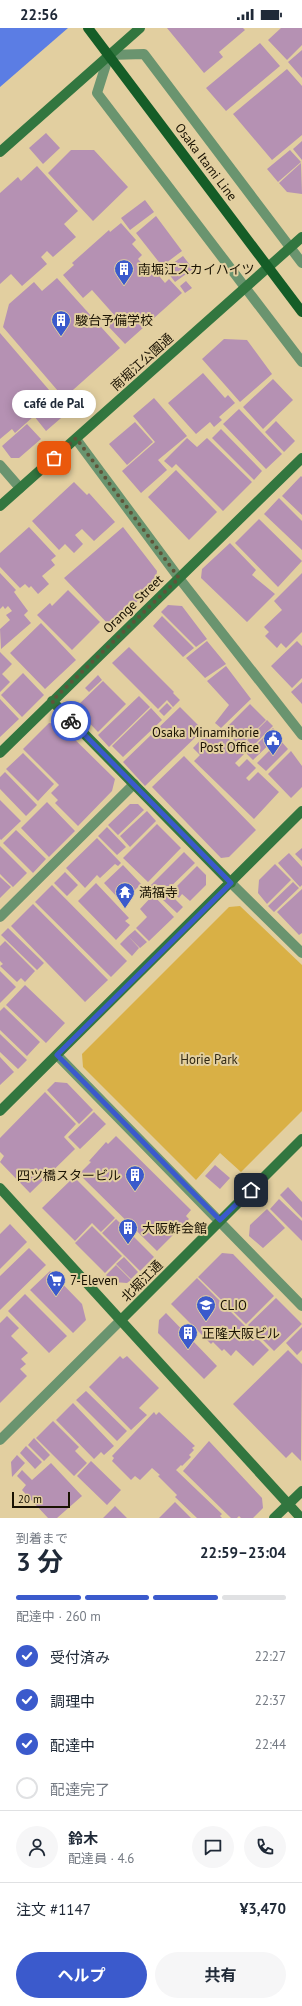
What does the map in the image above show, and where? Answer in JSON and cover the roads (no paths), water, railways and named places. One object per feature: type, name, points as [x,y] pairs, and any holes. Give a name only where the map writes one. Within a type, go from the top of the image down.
[{"type":"main road","name":"Osaka Itami Line","points":[[88,28],[302,312]]},
{"type":"street","points":[[0,152],[140,28]]},
{"type":"street","points":[[109,55],[144,54],[302,263]]},
{"type":"street","points":[[109,55],[98,93],[302,362]]},
{"type":"street","name":"南堀江公園通","points":[[0,506],[302,237]]},
{"type":"street","points":[[76,438],[179,578],[302,735]]},
{"type":"street","name":"Orange Street","points":[[0,753],[302,458]]},
{"type":"street","points":[[0,465],[20,488]]},
{"type":"street","points":[[52,701],[302,953]]},
{"type":"street","points":[[0,917],[134,784]]},
{"type":"street","points":[[0,1111],[302,811]]},
{"type":"street","points":[[57,1055],[220,1220],[302,1306]]},
{"type":"street","name":"北堀江通","points":[[0,1440],[302,1139]]},
{"type":"street","points":[[0,1188],[301,1518]]},
{"type":"street","points":[[274,1518],[302,1491]]},
{"type":"water","points":[[0,28],[68,28],[0,87]]},
{"type":"place","name":"南堀江スカイハイツ","points":[[124,286]]},
{"type":"place","name":"駿台予備学校","points":[[61,337]]},
{"type":"place","name":"café de Pal","points":[[54,458]]},
{"type":"place","name":"Osaka Minamihorie Post Office","points":[[273,756]]},
{"type":"place","name":"満福寺","points":[[125,909]]},
{"type":"place","name":"四ツ橋スタービル","points":[[135,1192]]},
{"type":"place","name":"大阪鮓会館","points":[[128,1245]]},
{"type":"place","name":"7-Eleven","points":[[56,1297]]},
{"type":"place","name":"CLIO","points":[[206,1322]]},
{"type":"place","name":"正隆大阪ビル","points":[[188,1350]]},
{"type":"park label","name":"Horie Park","points":[[209,1059]]}]
